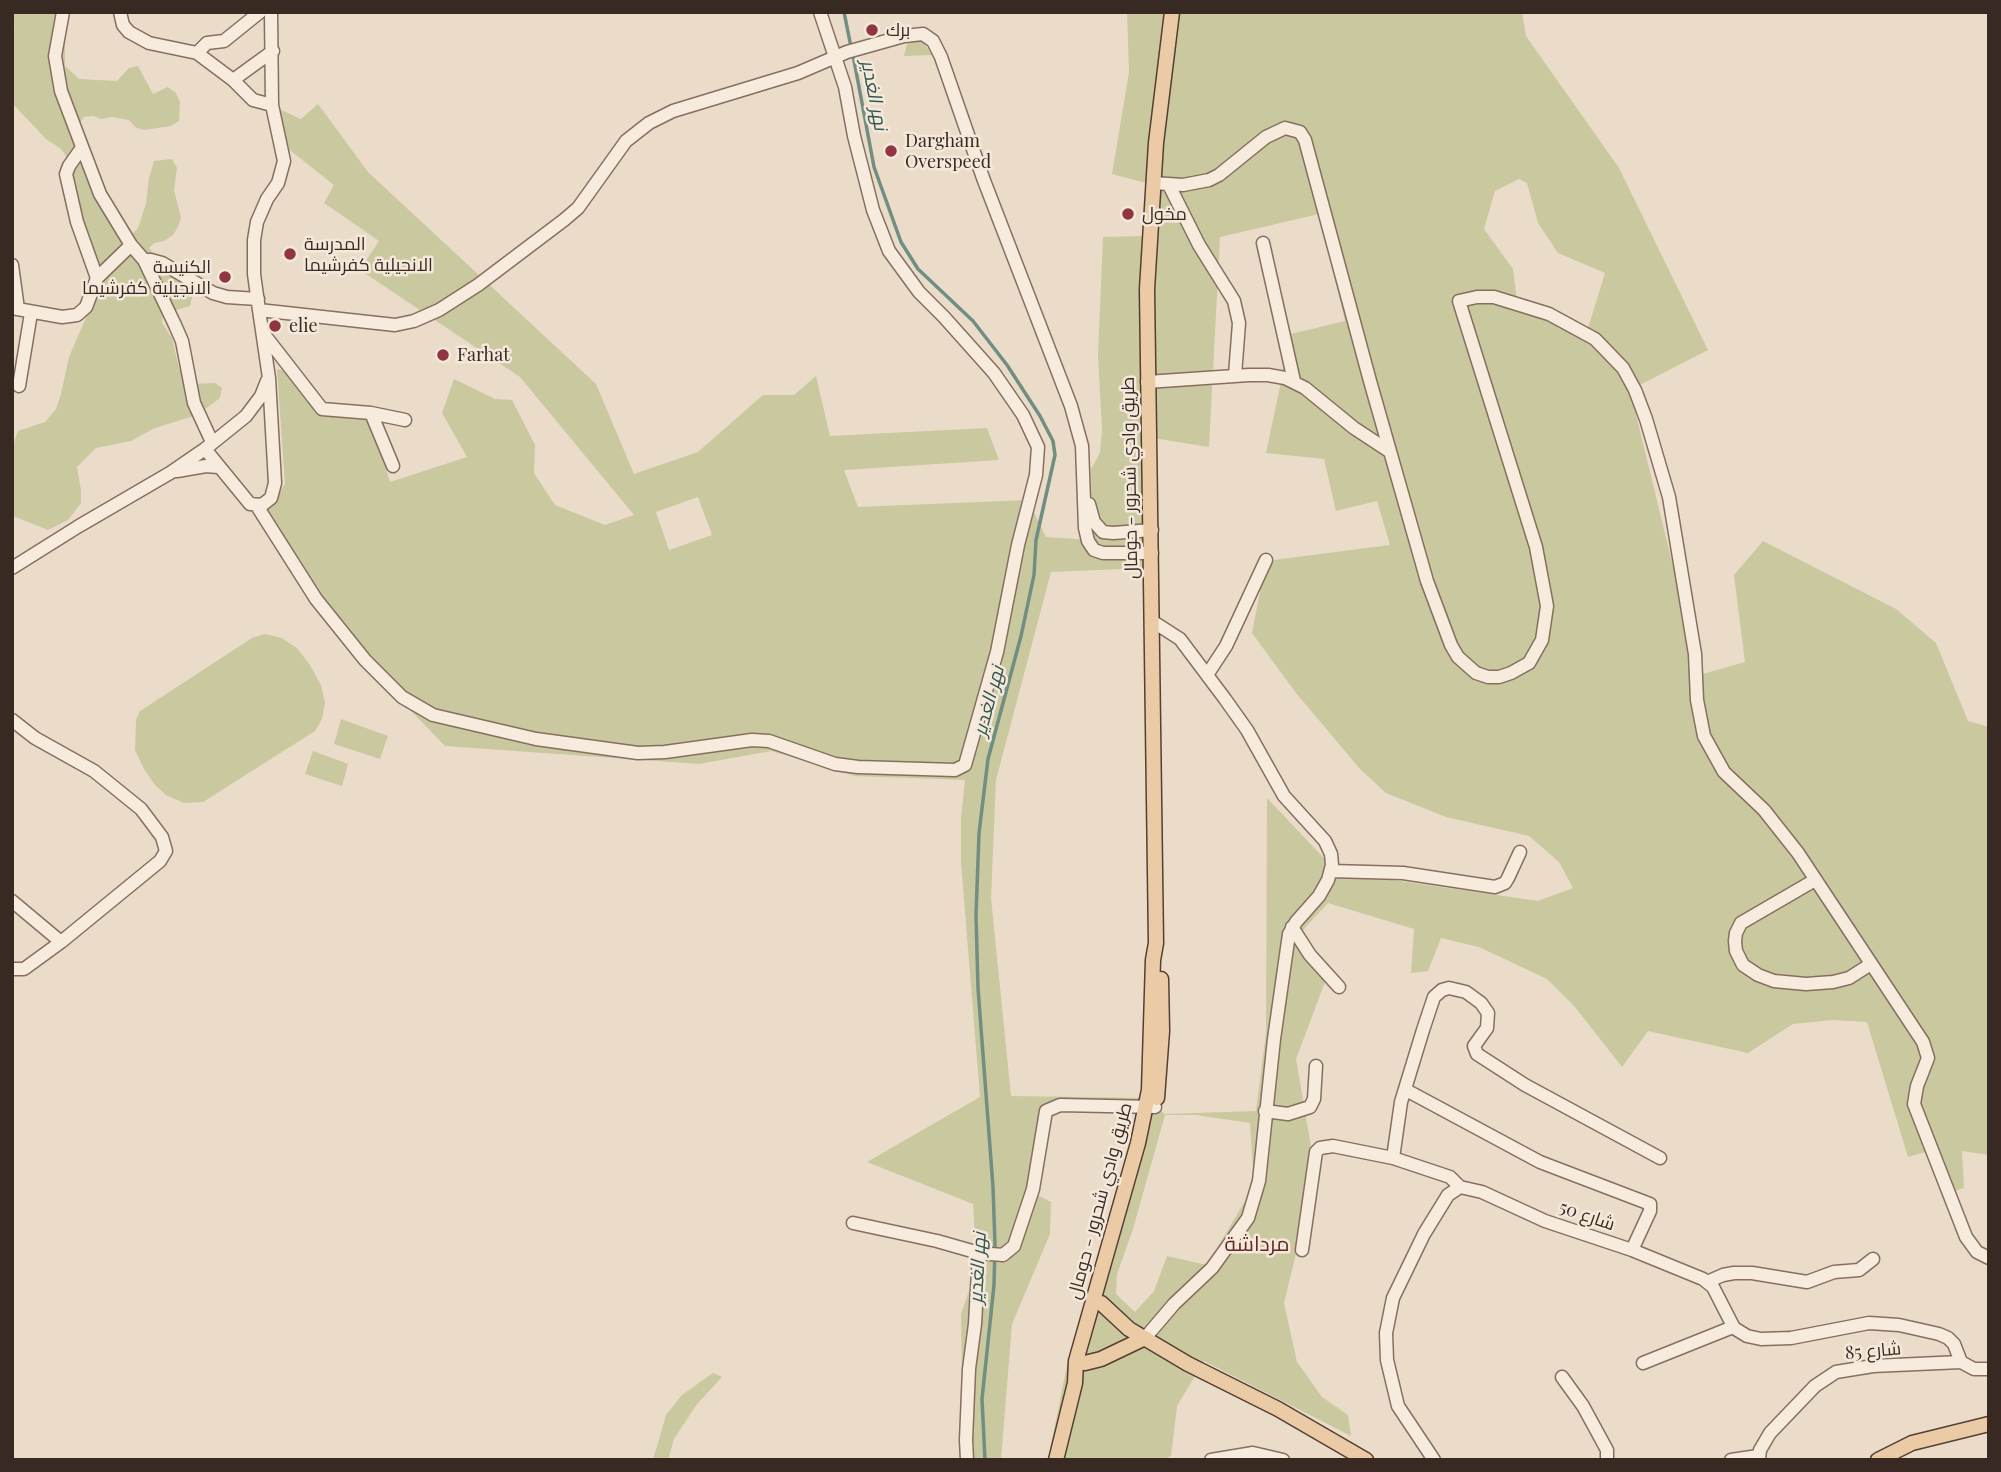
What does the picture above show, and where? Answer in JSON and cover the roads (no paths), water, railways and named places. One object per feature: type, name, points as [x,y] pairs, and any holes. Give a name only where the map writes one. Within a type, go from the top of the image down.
[{"type":"main road","name":"طريق وادي شحرور - حومال","points":[[1056,1460],[1074,1384],[1160,1074],[1153,960],[1156,943],[1147,266],[1153,183],[1172,12]]},
{"type":"main road","name":"طريق وادي شحرور - حومال","points":[[1080,1362],[1101,1303],[1106,1270]]},
{"type":"main road","points":[[1101,1303],[1119,1321],[1188,1364],[1278,1409],[1362,1459]]},
{"type":"main road","points":[[1080,1362],[1116,1353],[1145,1338]]},
{"type":"main road","points":[[1878,1460],[1912,1443],[1989,1424]]},
{"type":"street","points":[[63,12],[55,56],[56,73],[81,149],[100,194],[131,245],[144,260],[182,341],[194,403],[218,467],[246,501],[257,506],[316,599],[365,660],[402,697],[433,715],[506,733],[615,751],[665,751],[752,740],[769,741],[835,764],[955,770],[965,765],[997,652],[1018,545],[1036,475],[1038,447],[1023,415],[994,373],[959,332],[919,292],[889,251],[869,196],[845,88],[841,55],[820,12]]},
{"type":"street","points":[[120,12],[123,25],[129,32],[149,43],[197,53],[233,80],[253,100],[272,105]]},
{"type":"street","points":[[197,53],[207,43],[224,41],[260,12]]},
{"type":"street","points":[[257,506],[271,498],[275,489],[269,378],[254,274],[257,222],[278,183],[284,161],[272,105],[271,12]]},
{"type":"street","points":[[144,260],[162,263],[213,293],[227,297],[395,324],[414,321],[439,310],[478,285],[564,220],[578,208],[626,141],[649,123],[673,111],[774,81],[868,46],[917,34],[928,36],[937,48],[1022,282],[1072,406],[1082,446],[1085,528],[1088,541],[1094,550],[1111,554],[1152,553]]},
{"type":"street","points":[[233,80],[273,51]]},
{"type":"street","points":[[1153,183],[1169,185],[1209,180],[1276,131],[1285,128],[1300,132],[1310,152],[1389,451],[1427,581],[1451,645],[1458,657],[1476,673],[1488,677],[1511,673],[1529,663],[1542,639],[1547,606],[1536,547],[1459,302],[1477,296],[1494,297],[1538,311],[1595,339],[1623,368],[1635,390],[1669,496],[1695,654],[1697,700],[1704,736],[1724,772],[1772,819],[1927,1050],[1928,1058],[1917,1086],[1914,1104],[1966,1237],[1977,1252],[1989,1258]]},
{"type":"street","points":[[81,149],[66,174],[77,222],[97,278]]},
{"type":"street","points":[[1169,185],[1199,245],[1234,301],[1239,323],[1235,375]]},
{"type":"street","points":[[1263,243],[1294,382]]},
{"type":"street","points":[[12,265],[15,309],[62,317],[77,315],[86,307],[97,278],[131,245]]},
{"type":"street","points":[[19,386],[31,313]]},
{"type":"street","points":[[263,333],[322,409],[371,413],[405,420]]},
{"type":"street","points":[[1147,382],[1268,374],[1294,382],[1389,451]]},
{"type":"street","points":[[12,568],[170,473],[209,445],[250,411],[269,378]]},
{"type":"street","points":[[250,411],[261,411],[271,421]]},
{"type":"street","points":[[371,413],[393,467]]},
{"type":"street","points":[[170,473],[206,466],[218,467]]},
{"type":"street","points":[[1085,491],[1094,522],[1103,531],[1113,533],[1152,530]]},
{"type":"street","points":[[1207,675],[1226,646],[1266,560]]},
{"type":"street","points":[[1145,1338],[1174,1304],[1212,1268],[1248,1218],[1259,1181],[1284,959],[1292,927],[1319,896],[1331,871],[1331,853],[1325,841],[1284,796],[1247,730],[1180,639],[1152,621]]},
{"type":"street","points":[[12,720],[35,738],[94,772],[141,809],[166,846],[160,861],[61,942],[24,969],[12,969]]},
{"type":"street","points":[[1331,871],[1403,873],[1496,887],[1505,883],[1520,852]]},
{"type":"street","points":[[1815,880],[1741,923],[1735,933],[1735,941],[1736,951],[1744,965],[1774,981],[1806,984],[1849,978],[1871,964]]},
{"type":"street","points":[[12,901],[61,942]]},
{"type":"street","points":[[1292,927],[1310,954],[1339,987]]},
{"type":"street","points":[[1393,1158],[1401,1102],[1434,997],[1442,990],[1457,988],[1481,1003],[1488,1013],[1487,1028],[1474,1046],[1477,1054],[1525,1085],[1660,1158]]},
{"type":"street","points":[[1265,1111],[1289,1114],[1310,1107],[1314,1099],[1316,1066]]},
{"type":"street","points":[[1406,1090],[1540,1162],[1650,1204],[1650,1211],[1632,1250]]},
{"type":"street","points":[[853,1223],[981,1253],[1003,1255],[1014,1246],[1033,1189],[1046,1111],[1060,1105],[1151,1107]]},
{"type":"street","name":"شارع 50","points":[[1302,1250],[1316,1152],[1320,1148],[1333,1146],[1393,1158],[1450,1177],[1460,1187],[1482,1192],[1545,1221],[1693,1273],[1707,1282]]},
{"type":"street","points":[[1434,1460],[1398,1406],[1387,1360],[1387,1333],[1393,1298],[1419,1243],[1448,1195],[1460,1187]]},
{"type":"street","points":[[967,1460],[969,1369],[981,1253]]},
{"type":"street","points":[[1873,1259],[1858,1270],[1834,1272],[1807,1282],[1752,1273],[1723,1275],[1707,1282],[1713,1287],[1733,1327],[1740,1333],[1761,1339],[1791,1338],[1869,1323],[1899,1325],[1948,1338],[1954,1344],[1961,1362]]},
{"type":"street","points":[[1643,1363],[1733,1327]]},
{"type":"street","name":"شارع 85","points":[[1758,1458],[1770,1433],[1815,1386],[1836,1372],[1873,1366],[1961,1362],[1975,1369],[1989,1369]]},
{"type":"street","points":[[1562,1377],[1583,1406],[1607,1450],[1607,1460]]},
{"type":"street","points":[[1211,1460],[1253,1453],[1283,1460]]},
{"type":"street","points":[[1731,1460],[1758,1458]]},
{"type":"waterway","name":"نهر الغدير","points":[[844,12],[851,47]]},
{"type":"waterway","name":"نهر الغدير","points":[[853,55],[874,167],[901,242],[918,269],[973,321],[1007,365],[1040,416],[1053,441],[1055,455],[1036,540],[1034,575],[1021,636],[988,759],[979,833],[976,915],[978,988],[995,1245],[994,1285],[982,1399],[985,1460]]},
{"type":"place","name":"برك","points":[[872,30]]},
{"type":"place","name":"Dargham Overspeed","points":[[891,151]]},
{"type":"place","name":"مخول","points":[[1128,214]]},
{"type":"place","name":"المدرسة الانجيلية كفرشيما","points":[[290,254]]},
{"type":"place","name":"الكنيسة الانجيلية كفرشيما","points":[[225,277]]},
{"type":"place","name":"elie","points":[[275,326]]},
{"type":"place","name":"Farhat","points":[[443,355]]},
{"type":"district","name":"مرداشة","points":[[1257,1244]]}]
